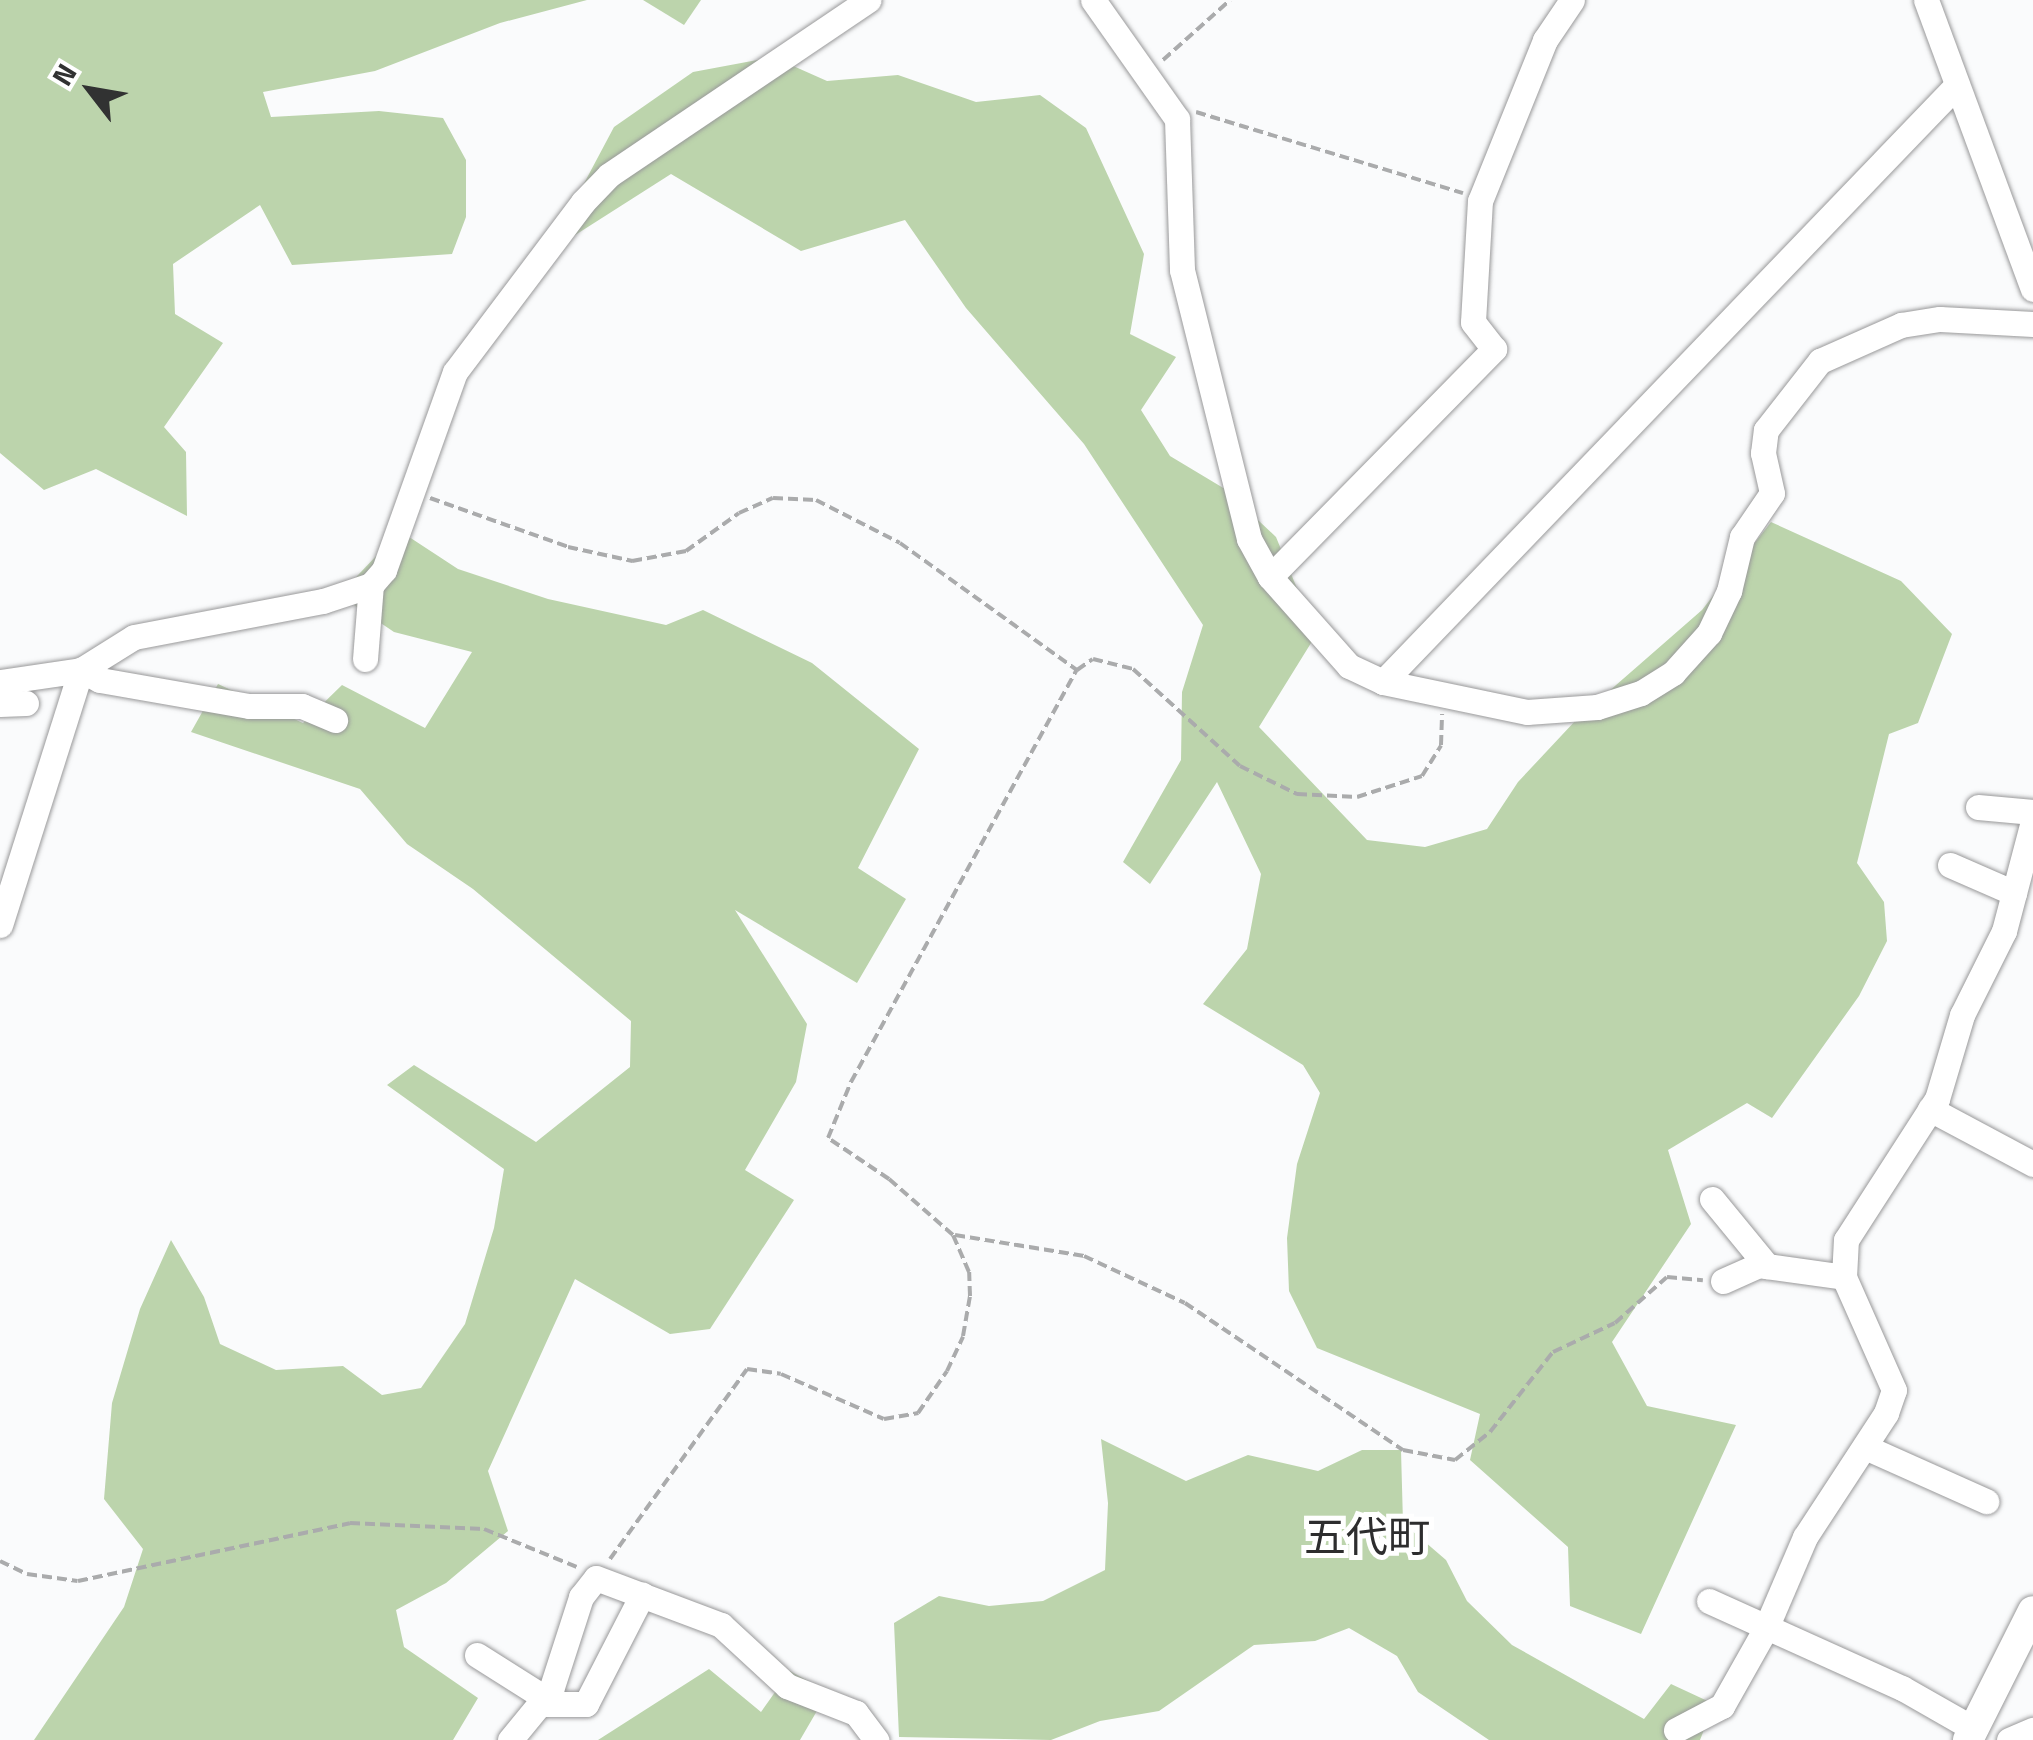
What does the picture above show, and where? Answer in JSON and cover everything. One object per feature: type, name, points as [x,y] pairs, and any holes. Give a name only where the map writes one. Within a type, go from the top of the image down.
[{"type":"main road","points":[[1971,1735],[2033,1611]]},
{"type":"street","points":[[0,682],[80,670],[134,637],[324,601],[371,585],[384,570],[455,372],[583,202],[609,175],[868,0]]},
{"type":"street","points":[[1092,0],[1177,119],[1182,270],[1249,538],[1270,578],[1349,666],[1382,682],[1442,699],[1526,712],[1597,707],[1641,693],[1673,673],[1709,632],[1729,591],[1742,537],[1772,493],[1763,452],[1766,430],[1820,361],[1901,326],[1940,319],[2033,324]]},
{"type":"street","points":[[1270,578],[1494,349],[1472,322],[1480,201],[1544,40],[1572,0]]},
{"type":"street","points":[[1926,0],[2033,289]]},
{"type":"street","points":[[1382,682],[1957,86]]},
{"type":"street","points":[[366,660],[371,585]]},
{"type":"street","points":[[80,670],[100,680],[248,706],[302,706],[335,720]]},
{"type":"street","points":[[0,925],[80,670]]},
{"type":"street","points":[[1676,1730],[1722,1706],[1766,1628],[1805,1537],[1865,1447],[1894,1390],[1844,1277],[1846,1240],[1860,1209],[1930,1109],[2014,893],[2032,825],[1978,807]]},
{"type":"street","points":[[1950,865],[2014,893]]},
{"type":"street","points":[[1930,1109],[2033,1164]]},
{"type":"street","points":[[1712,1200],[1767,1266]]},
{"type":"street","points":[[1723,1281],[1767,1266],[1844,1277]]},
{"type":"street","points":[[1865,1447],[1986,1501]]},
{"type":"street","points":[[510,1740],[542,1701],[581,1597],[596,1578],[721,1625],[787,1686],[856,1712],[876,1740]]},
{"type":"street","points":[[476,1656],[542,1701],[586,1704],[642,1595]]},
{"type":"street","points":[[1709,1601],[1902,1688],[1971,1735]]},
{"type":"street","points":[[2009,1740],[2033,1730]]},
{"type":"path","points":[[1146,74],[1230,0]]},
{"type":"path","points":[[1177,119],[1199,110],[1480,201]]},
{"type":"path","points":[[414,492],[568,547],[632,562],[686,551],[739,512],[774,498],[816,500],[900,542],[1076,670]]},
{"type":"path","points":[[0,1561],[27,1574],[78,1581],[350,1524],[484,1528],[521,1539],[596,1578],[747,1369],[781,1374],[884,1420],[918,1413],[963,1336],[969,1272],[953,1235],[889,1178],[828,1138],[851,1082],[1076,670],[1093,659],[1133,669],[1240,766],[1296,794],[1330,797],[1357,797],[1422,776],[1440,746],[1442,699]]},
{"type":"path","points":[[953,1235],[1014,1240],[1084,1256],[1185,1303],[1403,1450],[1455,1460],[1490,1432],[1553,1352],[1616,1322],[1667,1277],[1723,1281]]},
{"type":"green space","points":[[0,0],[587,0],[500,23],[375,71],[263,92],[271,117],[379,111],[443,118],[466,160],[466,217],[452,254],[292,265],[260,205],[173,264],[175,314],[223,343],[164,427],[186,452],[187,516],[96,469],[44,490],[0,453]]},
{"type":"green space","points":[[643,0],[701,0],[684,25]]},
{"type":"green space","points":[[773,57],[827,81],[898,75],[976,102],[1040,95],[1086,128],[1144,254],[1130,334],[1176,357],[1141,410],[1170,456],[1225,489],[1276,537],[1316,635],[1259,727],[1367,840],[1425,847],[1487,829],[1518,782],[1576,720],[1702,610],[1771,522],[1901,581],[1952,634],[1918,723],[1889,734],[1857,863],[1884,902],[1887,941],[1859,996],[1772,1118],[1747,1103],[1668,1150],[1691,1224],[1612,1342],[1647,1406],[1736,1425],[1641,1634],[1570,1606],[1568,1547],[1470,1460],[1480,1414],[1317,1348],[1289,1291],[1287,1238],[1297,1164],[1320,1093],[1303,1065],[1203,1004],[1247,949],[1261,874],[1217,782],[1150,884],[1123,862],[1181,760],[1182,692],[1203,625],[1084,444],[966,308],[905,220],[801,251],[671,174],[547,253],[614,127],[693,72]]},
{"type":"green space","points":[[400,531],[458,569],[548,599],[666,625],[703,610],[812,663],[919,749],[858,868],[906,899],[857,983],[735,910],[807,1024],[796,1082],[745,1170],[794,1200],[710,1329],[670,1334],[575,1279],[488,1471],[508,1531],[446,1583],[396,1610],[404,1647],[478,1698],[453,1740],[34,1740],[124,1607],[143,1549],[104,1499],[112,1403],[140,1309],[171,1240],[204,1297],[220,1344],[276,1370],[343,1366],[382,1395],[421,1388],[465,1324],[494,1228],[504,1169],[387,1085],[414,1065],[536,1142],[630,1067],[631,1021],[473,889],[407,844],[360,789],[191,732],[218,684],[303,723],[342,685],[425,728],[472,652],[394,632],[339,595]]},
{"type":"green space","points":[[1101,1439],[1186,1481],[1248,1455],[1318,1471],[1362,1450],[1401,1450],[1403,1523],[1446,1560],[1467,1601],[1512,1645],[1644,1719],[1671,1684],[1714,1704],[1700,1740],[1489,1740],[1418,1692],[1397,1656],[1349,1628],[1315,1641],[1254,1645],[1159,1711],[1100,1721],[1051,1740],[899,1737],[894,1623],[939,1596],[989,1606],[1043,1601],[1105,1570],[1108,1503]]},
{"type":"green space","points":[[709,1669],[761,1712],[790,1671],[828,1692],[800,1740],[598,1740]]},
{"type":"district","name":"五代町","points":[[1367,1536]]}]
